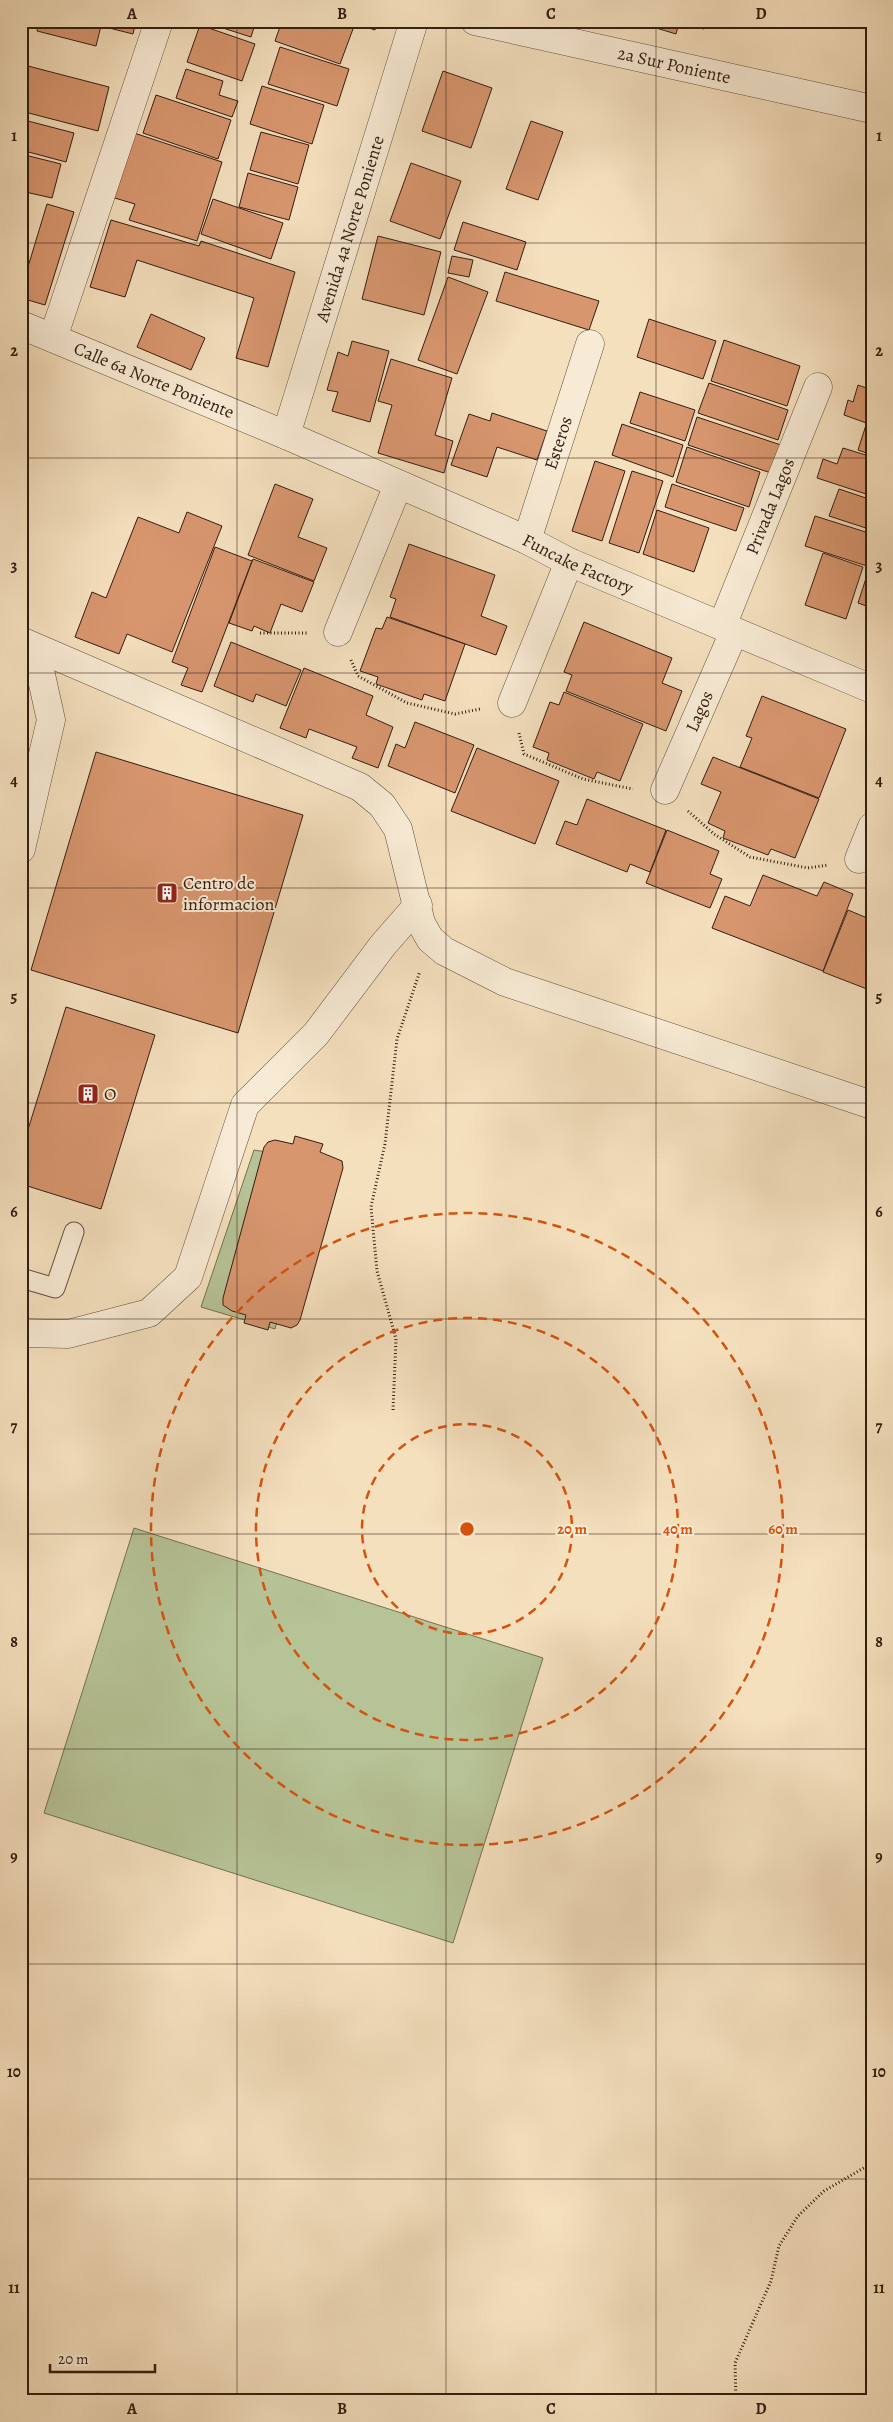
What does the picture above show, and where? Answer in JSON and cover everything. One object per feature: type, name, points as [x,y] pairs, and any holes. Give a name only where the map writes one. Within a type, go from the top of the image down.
[{"type":"street","points":[[53,338],[159,21]]},
{"type":"street","name":"Avenida 4a Norte Poniente","points":[[286,436],[414,21]]},
{"type":"street","name":"2a Sur Poniente","points":[[475,21],[872,109]]},
{"type":"street","name":"Calle 6a Norte Poniente","points":[[21,326],[286,436]]},
{"type":"street","name":"Esteros","points":[[526,540],[590,344]]},
{"type":"street","name":"Privada Lagos","points":[[728,629],[818,387]]},
{"type":"street","name":"Funcake Factory","points":[[286,436],[526,540],[569,562],[872,689]]},
{"type":"street","points":[[338,632],[398,485]]},
{"type":"street","points":[[512,703],[569,562]]},
{"type":"street","name":"Lagos","points":[[665,790],[728,629]]},
{"type":"street","points":[[21,849],[52,720],[28,644]]},
{"type":"street","points":[[28,644],[360,787],[382,805],[398,829],[421,923],[430,939],[444,952],[505,982],[872,1105]]},
{"type":"street","points":[[859,859],[872,827]]},
{"type":"street","points":[[21,1334],[68,1334],[149,1313],[188,1277],[245,1105],[316,1034],[383,945],[418,905]]},
{"type":"lane","points":[[21,1278],[54,1288],[74,1232]]},
{"type":"path","points":[[260,633],[338,632],[358,676],[407,703],[455,714],[512,703],[524,754],[583,780],[641,791],[665,790],[714,834],[750,856],[808,868],[859,859]]},
{"type":"path","points":[[393,1410],[396,1339],[377,1272],[371,1208],[385,1144],[398,1039],[430,939]]},
{"type":"path","points":[[736,2401],[735,2363],[771,2281],[779,2246],[798,2216],[824,2191],[867,2166],[872,2161]]},
{"type":"green space","points":[[254,1150],[324,1161],[275,1329],[201,1307]]},
{"type":"green space","points":[[134,1528],[543,1658],[453,1943],[44,1813]]},
{"type":"building","points":[[39,21],[136,21],[133,34],[101,26],[96,46],[37,31]]},
{"type":"building","points":[[201,21],[256,21],[251,37]]},
{"type":"building","points":[[282,21],[332,21],[353,29],[340,64],[275,41]]},
{"type":"building","points":[[347,21],[378,21],[375,30]]},
{"type":"building","points":[[633,21],[706,21],[704,29],[679,23],[676,34]]},
{"type":"building","points":[[200,25],[255,44],[242,81],[187,62]]},
{"type":"building","points":[[21,27],[28,29],[21,55]]},
{"type":"building","points":[[280,47],[349,69],[337,106],[268,84]]},
{"type":"building","points":[[28,66],[109,87],[98,131],[21,111],[21,93]]},
{"type":"building","points":[[186,69],[223,81],[219,95],[238,101],[232,117],[176,98]]},
{"type":"building","points":[[443,71],[492,88],[471,148],[422,131]]},
{"type":"building","points":[[262,86],[324,105],[312,144],[250,124]]},
{"type":"building","points":[[156,95],[231,120],[218,159],[143,133]]},
{"type":"building","points":[[28,121],[74,133],[66,162],[21,150],[21,136],[24,136]]},
{"type":"building","points":[[531,121],[563,132],[538,200],[506,189]]},
{"type":"building","points":[[128,131],[222,162],[197,241],[129,220],[135,204],[108,196]]},
{"type":"building","points":[[261,132],[309,145],[298,184],[250,170]]},
{"type":"building","points":[[21,154],[61,164],[52,198],[21,191]]},
{"type":"building","points":[[411,163],[461,181],[440,239],[390,221]]},
{"type":"building","points":[[248,173],[298,187],[289,220],[239,207]]},
{"type":"building","points":[[213,199],[283,223],[271,259],[201,234]]},
{"type":"building","points":[[47,204],[74,212],[45,305],[21,298],[21,290]]},
{"type":"building","points":[[111,220],[199,246],[201,241],[295,272],[268,367],[236,358],[254,298],[137,260],[125,297],[90,287]]},
{"type":"building","points":[[463,222],[526,242],[517,270],[454,250]]},
{"type":"building","points":[[378,236],[441,252],[424,315],[362,299]]},
{"type":"building","points":[[452,256],[473,260],[469,277],[448,273]]},
{"type":"building","points":[[505,272],[599,301],[589,330],[496,301]]},
{"type":"building","points":[[448,277],[488,292],[457,374],[418,360]]},
{"type":"building","points":[[151,314],[205,338],[191,370],[137,347]]},
{"type":"building","points":[[649,319],[716,341],[703,379],[637,357]]},
{"type":"building","points":[[724,340],[800,366],[787,406],[711,381]]},
{"type":"building","points":[[352,341],[389,351],[370,422],[332,411],[338,392],[327,390],[338,352],[348,356]]},
{"type":"building","points":[[391,359],[452,378],[435,435],[453,441],[444,473],[378,453],[392,405],[378,401]]},
{"type":"building","points":[[709,383],[788,410],[778,440],[698,413]]},
{"type":"building","points":[[858,385],[872,390],[872,425],[844,415],[848,400],[853,402]]},
{"type":"building","points":[[640,392],[695,410],[685,441],[630,423]]},
{"type":"building","points":[[492,413],[547,431],[537,460],[497,447],[487,477],[451,465],[469,414],[490,421]]},
{"type":"building","points":[[697,417],[781,445],[771,473],[688,445]]},
{"type":"building","points":[[622,424],[683,445],[673,477],[612,455]]},
{"type":"building","points":[[866,425],[872,427],[872,455],[858,450]]},
{"type":"building","points":[[687,447],[760,472],[749,507],[676,482]]},
{"type":"building","points":[[843,448],[872,457],[872,496],[817,478],[823,459],[837,464]]},
{"type":"building","points":[[595,461],[625,471],[602,541],[572,531]]},
{"type":"building","points":[[632,471],[663,481],[639,553],[609,543]]},
{"type":"building","points":[[275,484],[313,499],[298,537],[327,548],[314,581],[248,555]]},
{"type":"building","points":[[672,484],[744,508],[736,531],[665,507]]},
{"type":"building","points":[[839,489],[872,500],[872,530],[829,516]]},
{"type":"building","points":[[657,510],[709,528],[694,572],[643,554]]},
{"type":"building","points":[[187,512],[222,526],[172,652],[127,634],[119,654],[75,637],[92,592],[106,598],[138,517],[179,533]]},
{"type":"building","points":[[815,516],[872,534],[870,567],[805,546]]},
{"type":"building","points":[[409,544],[495,575],[481,616],[507,626],[496,655],[390,617],[396,599],[390,597]]},
{"type":"building","points":[[215,547],[252,561],[202,692],[181,685],[188,668],[172,662]]},
{"type":"building","points":[[823,553],[863,567],[846,619],[805,605]]},
{"type":"building","points":[[253,559],[314,582],[302,612],[281,604],[270,633],[254,626],[252,631],[229,623]]},
{"type":"building","points":[[868,572],[872,573],[872,608],[858,603]]},
{"type":"building","points":[[387,617],[465,644],[445,701],[424,694],[422,700],[376,684],[378,677],[360,671],[376,628],[382,629]]},
{"type":"building","points":[[584,622],[672,658],[662,683],[682,691],[666,731],[566,691],[572,675],[564,672]]},
{"type":"building","points":[[231,642],[301,670],[286,706],[256,694],[253,702],[214,686]]},
{"type":"building","points":[[304,668],[373,696],[366,715],[393,727],[378,768],[352,758],[357,747],[309,729],[306,738],[280,728]]},
{"type":"building","points":[[564,692],[643,724],[620,781],[597,772],[594,779],[547,760],[549,753],[533,747],[550,702],[559,705]]},
{"type":"building","points":[[762,696],[846,729],[819,798],[740,767],[752,738],[746,736]]},
{"type":"building","points":[[415,722],[474,745],[455,793],[388,766],[396,744],[405,748]]},
{"type":"building","points":[[477,748],[559,781],[535,844],[451,811]]},
{"type":"building","name":"Centro de informacion","points":[[96,752],[303,815],[238,1033],[31,970]]},
{"type":"building","points":[[713,757],[819,799],[795,858],[771,849],[768,855],[723,838],[725,831],[708,823],[721,792],[701,784]]},
{"type":"building","points":[[587,799],[666,830],[650,872],[630,864],[627,872],[556,844],[565,821],[577,825]]},
{"type":"building","points":[[667,830],[719,851],[710,874],[722,879],[710,908],[646,883]]},
{"type":"building","points":[[763,875],[817,896],[824,882],[853,894],[823,971],[712,928],[725,896],[750,906]]},
{"type":"building","points":[[848,910],[872,920],[872,991],[823,972]]},
{"type":"building","name":"O","points":[[66,1007],[155,1035],[101,1209],[21,1184],[21,1152]]},
{"type":"building","points":[[295,1136],[323,1144],[320,1152],[342,1161],[343,1168],[300,1320],[297,1325],[291,1328],[270,1322],[268,1330],[244,1323],[246,1315],[232,1311],[223,1305],[223,1298],[264,1147],[268,1142],[275,1140],[293,1144]]},
{"type":"building","points":[[97,2393],[113,2401],[93,2401]]},
{"type":"place","name":"Centro de informacion","points":[[167,893]]},
{"type":"place","name":"O","points":[[88,1094]]}]
